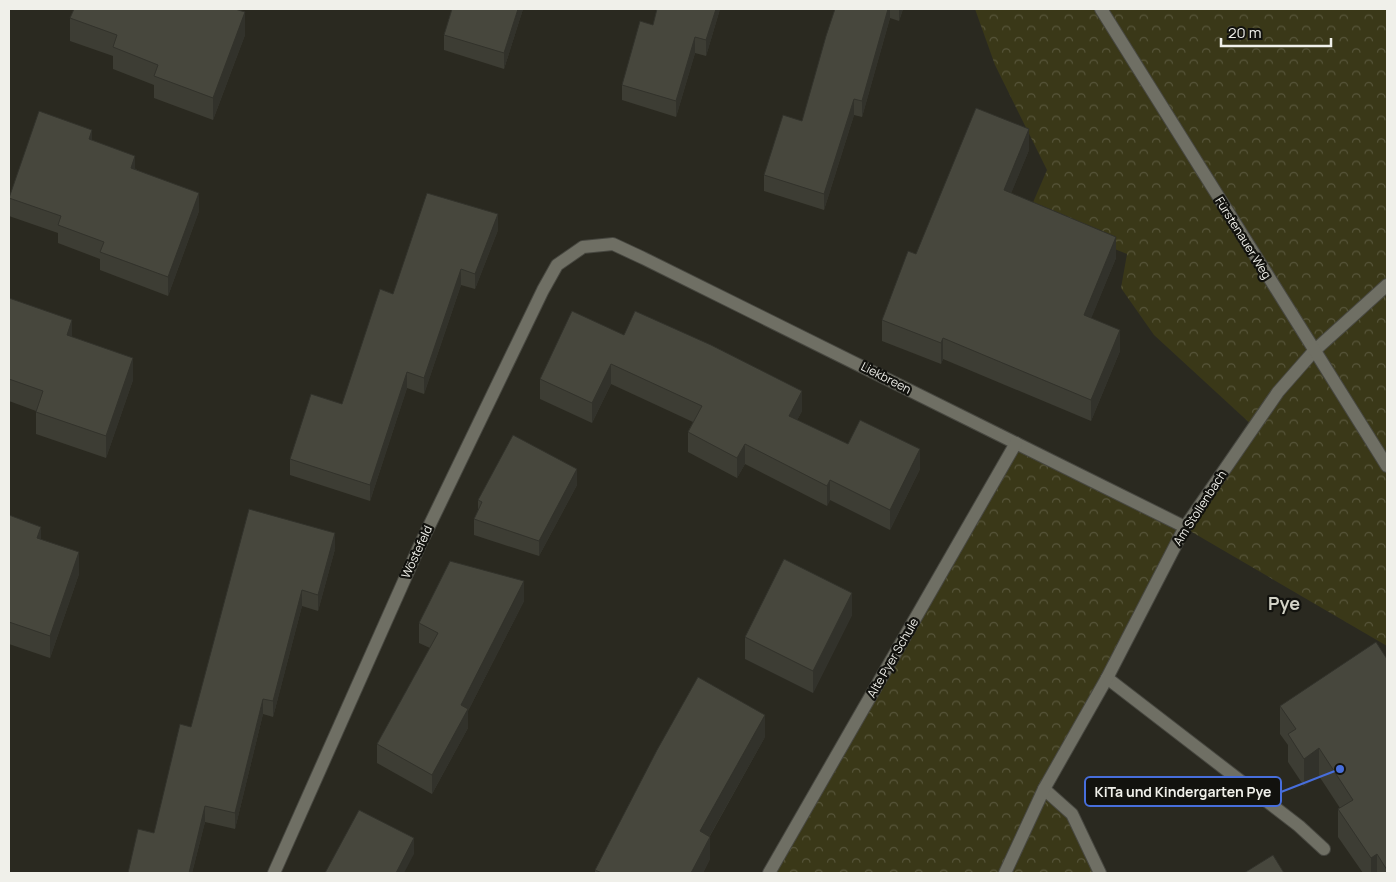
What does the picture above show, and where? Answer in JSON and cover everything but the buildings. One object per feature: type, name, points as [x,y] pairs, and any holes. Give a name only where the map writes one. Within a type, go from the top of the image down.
[{"type":"street","name":"Fürstenauer Weg","points":[[1100,9],[1387,466]]},
{"type":"street","name":"Liekbreen","points":[[582,247],[613,244],[1185,528]]},
{"type":"street","name":"Wöstefeld","points":[[274,873],[419,547],[543,290],[557,265],[582,247]]},
{"type":"street","name":"Am Stollenbach","points":[[1005,873],[1044,789],[1107,678],[1185,528],[1278,392],[1314,352],[1387,286]]},
{"type":"street","name":"Alte Pyer Schule","points":[[769,873],[1016,443]]},
{"type":"street","points":[[1107,678],[1299,826],[1324,849]]},
{"type":"street","points":[[1044,789],[1072,814],[1100,873]]},
{"type":"green space","points":[[975,9],[1387,9],[1387,646],[1185,528],[1044,789],[1072,814],[1100,873],[769,873],[1016,443],[1185,527],[1254,427],[1154,335],[1121,288],[1127,254],[1028,214],[1047,170],[995,65]]},
{"type":"place","name":"KiTa und Kindergarten Pye","points":[[1340,769]]},
{"type":"district","name":"Pye","points":[[1284,604]]}]
